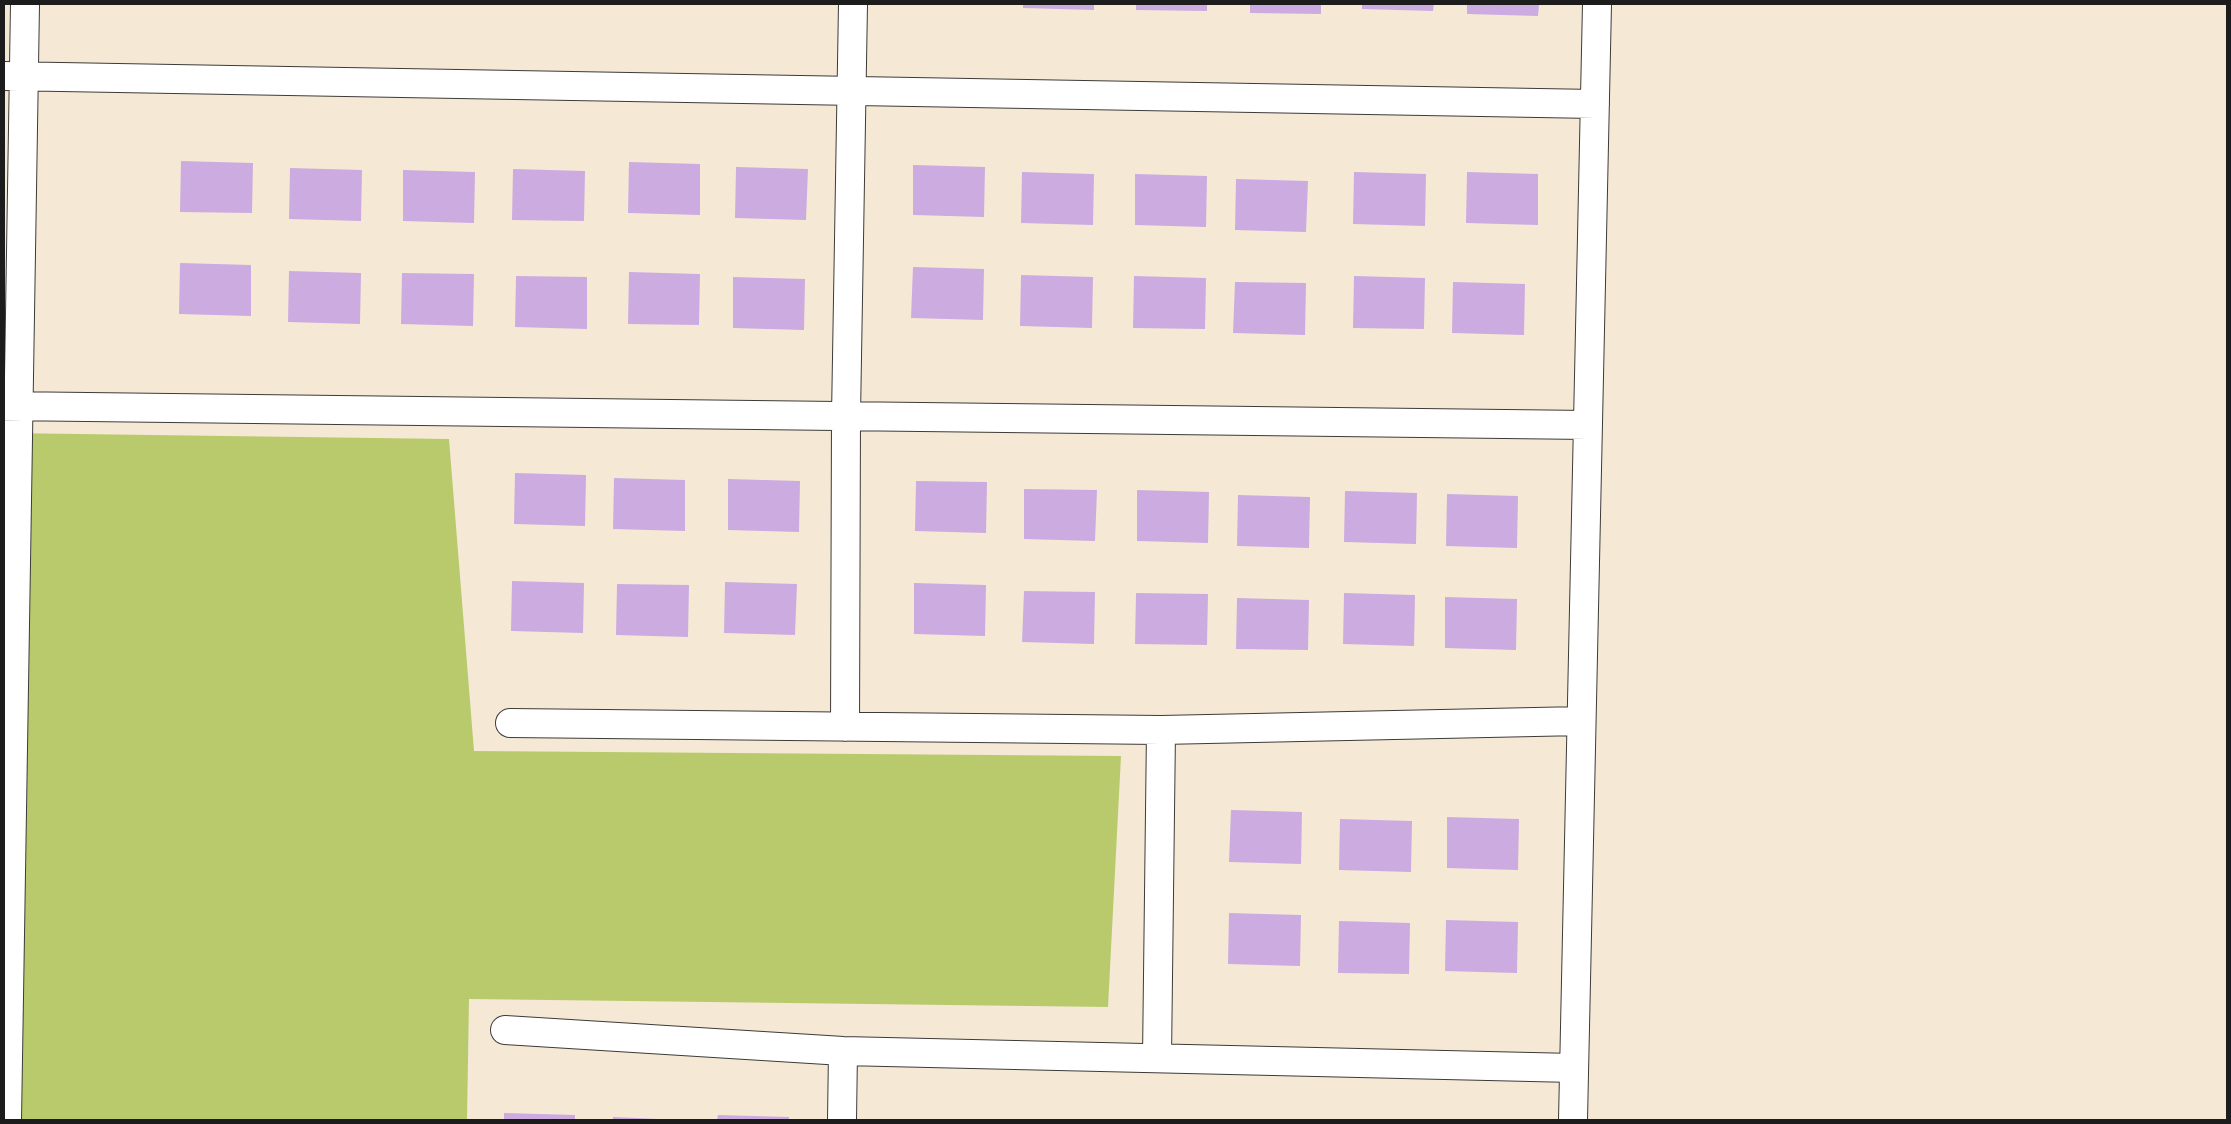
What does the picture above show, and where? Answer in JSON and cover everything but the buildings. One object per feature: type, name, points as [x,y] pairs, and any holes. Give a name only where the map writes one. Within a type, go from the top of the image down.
[{"type":"street","points":[[7,1120],[14,76],[25,4]]},
{"type":"street","points":[[845,727],[846,416],[850,91],[853,4]]},
{"type":"street","points":[[1573,1120],[1597,4]]},
{"type":"street","points":[[14,76],[1595,104]]},
{"type":"street","points":[[11,406],[1588,425]]},
{"type":"street","points":[[510,723],[1161,730],[1581,720]]},
{"type":"street","points":[[1157,1058],[1161,730]]},
{"type":"street","points":[[505,1030],[843,1050],[1574,1068]]},
{"type":"street","points":[[842,1120],[843,1050]]},
{"type":"green space","points":[[4,433],[449,439],[474,751],[1121,756],[1108,1007],[469,999],[467,1120],[4,1120]]}]
